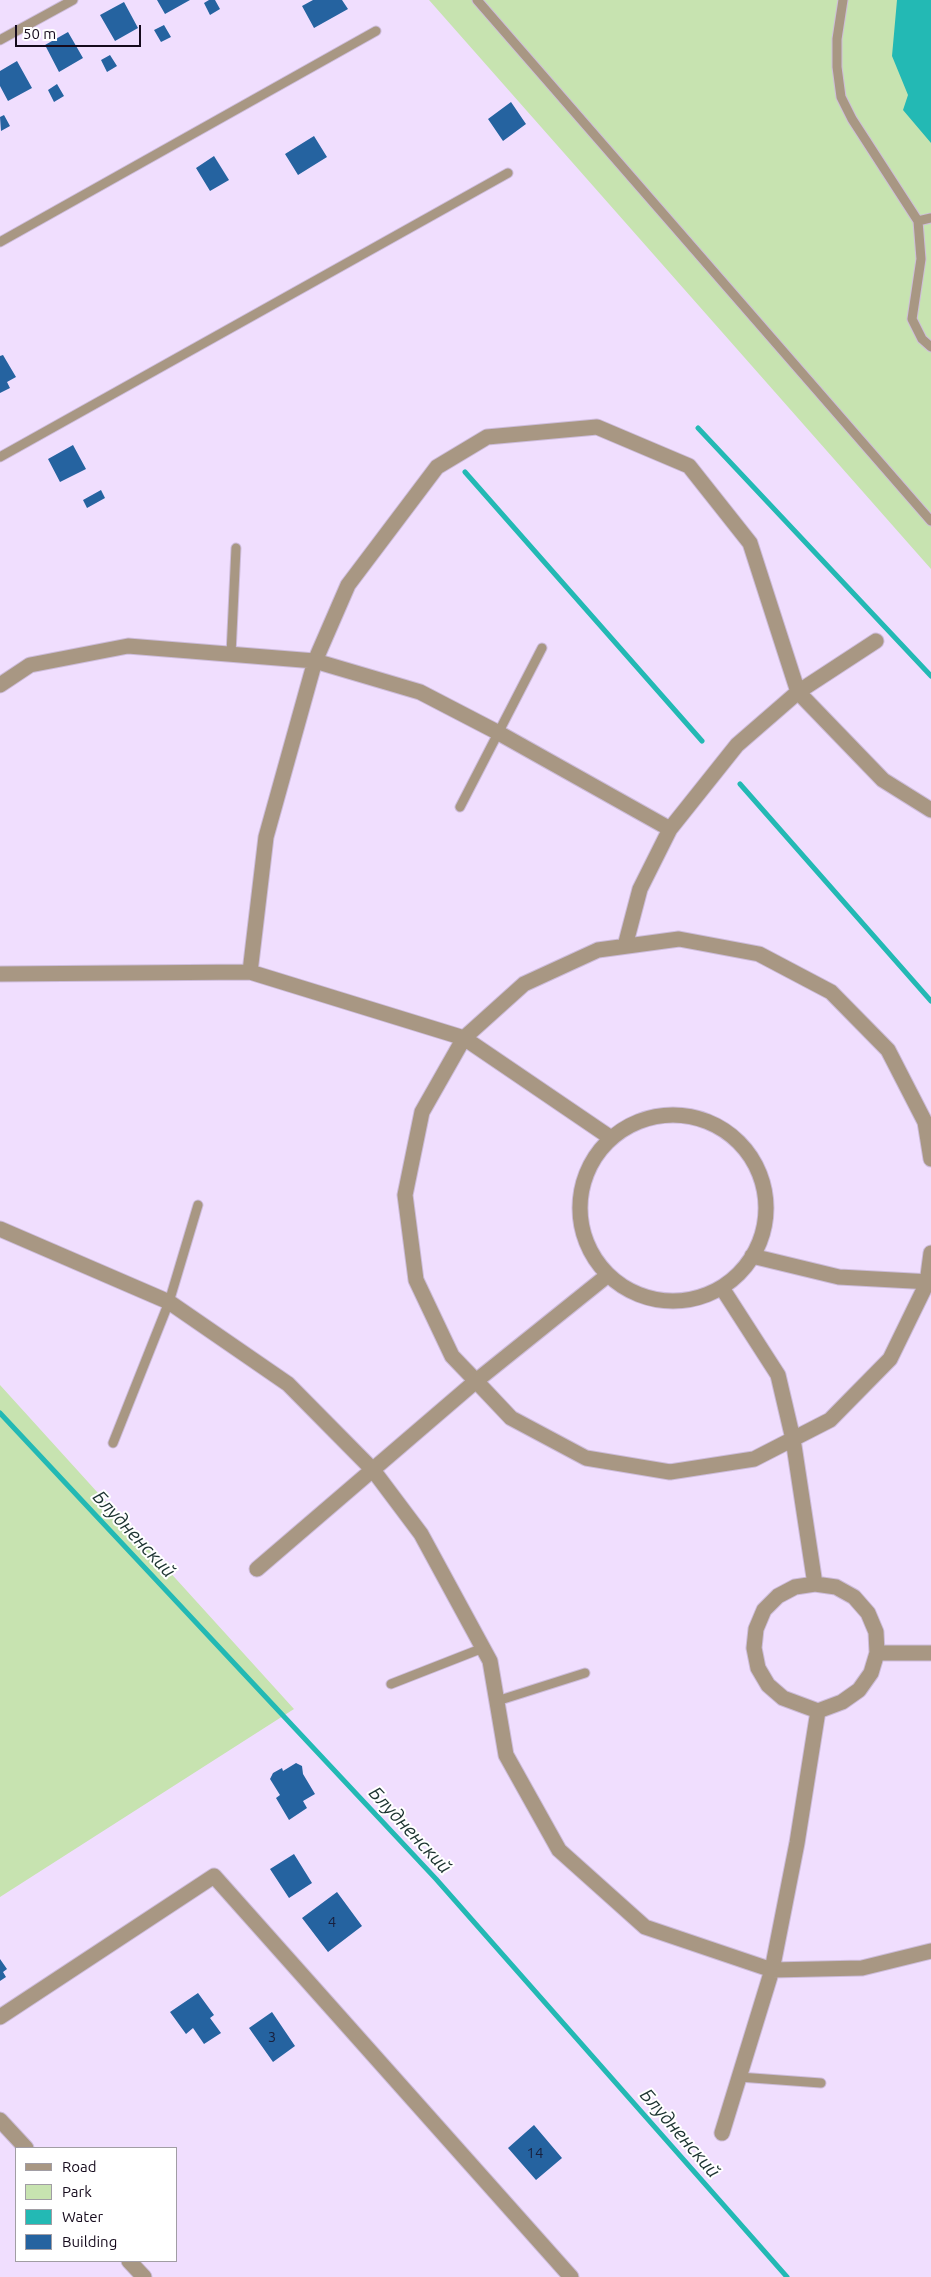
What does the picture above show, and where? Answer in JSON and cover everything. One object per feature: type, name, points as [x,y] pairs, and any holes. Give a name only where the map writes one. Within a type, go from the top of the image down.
[{"type":"street","points":[[250,972],[266,837],[315,662],[348,584],[437,467],[487,437],[597,427],[689,466],[750,543],[798,692],[884,780],[931,810]]},
{"type":"street","points":[[625,946],[640,889],[670,829],[737,746],[798,692],[876,641]]},
{"type":"street","points":[[0,684],[30,665],[128,646],[315,662],[420,692],[497,732],[670,829]]},
{"type":"street","points":[[931,1159],[925,1122],[888,1050],[831,992],[759,954],[679,940],[598,950],[524,984],[464,1038],[422,1112],[405,1195],[416,1280],[452,1356],[511,1418],[586,1458],[670,1472],[754,1459],[830,1420],[890,1359],[929,1282],[931,1253]]},
{"type":"street","points":[[0,974],[250,972],[464,1038],[611,1138]]},
{"type":"street","points":[[667,1114],[698,1118],[726,1131],[748,1152],[762,1180],[766,1210],[760,1240],[752,1256],[745,1267],[722,1288],[693,1299],[662,1301],[633,1292],[608,1275],[589,1250],[580,1221],[581,1190],[591,1162],[611,1138],[637,1121],[667,1114]]},
{"type":"street","points":[[0,1229],[169,1302],[288,1384],[373,1470],[421,1534],[490,1661],[506,1755],[559,1850],[645,1927],[772,1970],[862,1968],[931,1952]]},
{"type":"street","points":[[752,1256],[839,1277],[929,1282]]},
{"type":"street","points":[[257,1569],[476,1381],[608,1275]]},
{"type":"street","points":[[722,1288],[778,1375],[793,1438],[815,1584]]},
{"type":"street","points":[[815,1584],[836,1587],[854,1597],[868,1612],[876,1632],[877,1653],[871,1673],[859,1690],[842,1702],[818,1711],[782,1698],[768,1684],[758,1668],[754,1648],[756,1629],[764,1610],[778,1596],[795,1587],[815,1584]]},
{"type":"street","points":[[877,1653],[931,1653]]},
{"type":"street","points":[[722,2133],[772,1970],[798,1843],[818,1711]]},
{"type":"street","points":[[0,2017],[214,1876],[571,2277]]},
{"type":"street","points":[[0,2120],[25,2147]]},
{"type":"street","points":[[130,2262],[144,2277]]},
{"type":"lane","points":[[0,40],[73,0]]},
{"type":"lane","points":[[477,0],[930,519]]},
{"type":"lane","points":[[843,0],[837,39],[837,67],[841,98],[918,221],[920,259],[912,319],[922,339],[931,347]]},
{"type":"lane","points":[[0,242],[376,31]]},
{"type":"lane","points":[[0,456],[508,173]]},
{"type":"lane","points":[[918,221],[931,218]]},
{"type":"lane","points":[[231,654],[236,548]]},
{"type":"lane","points":[[460,807],[542,648]]},
{"type":"lane","points":[[113,1443],[169,1302],[198,1205]]},
{"type":"lane","points":[[391,1684],[483,1648]]},
{"type":"lane","points":[[497,1701],[585,1673]]},
{"type":"lane","points":[[739,2077],[821,2083]]},
{"type":"green space","points":[[429,0],[931,0],[931,569],[729,340]]},
{"type":"green space","points":[[0,1385],[294,1709],[0,1897]]},
{"type":"water","points":[[897,0],[931,0],[931,143],[903,110],[908,95],[892,56]]},
{"type":"building","points":[[157,0],[190,0],[165,14]]},
{"type":"building","points":[[209,0],[215,0],[220,9],[210,15],[204,3]]},
{"type":"building","points":[[313,0],[342,0],[348,9],[314,28],[302,6]]},
{"type":"building","points":[[124,2],[138,28],[115,41],[100,15]]},
{"type":"building","points":[[164,25],[171,37],[161,42],[154,30]]},
{"type":"building","points":[[68,32],[83,58],[59,72],[45,45]]},
{"type":"building","points":[[110,55],[117,66],[107,72],[101,60]]},
{"type":"building","points":[[17,61],[32,88],[8,101],[0,86],[0,71]]},
{"type":"building","points":[[57,84],[64,96],[54,102],[48,90]]},
{"type":"building","points":[[511,102],[526,124],[503,141],[488,119]]},
{"type":"building","points":[[4,115],[10,126],[1,131],[0,117]]},
{"type":"building","points":[[314,136],[327,157],[298,175],[285,154]]},
{"type":"building","points":[[214,156],[229,180],[210,191],[196,168]]},
{"type":"building","points":[[3,355],[16,377],[7,382],[10,388],[0,393],[0,356]]},
{"type":"building","points":[[73,445],[86,469],[60,482],[48,459]]},
{"type":"building","points":[[101,490],[105,498],[87,508],[83,500]]},
{"type":"building","points":[[296,1763],[302,1766],[303,1774],[315,1794],[303,1801],[307,1808],[289,1820],[276,1798],[280,1795],[270,1779],[273,1773],[282,1768],[283,1771]]},
{"type":"building","points":[[294,1854],[312,1883],[289,1898],[270,1869]]},
{"type":"building","points":[[337,1892],[362,1926],[328,1952],[302,1918]]},
{"type":"building","points":[[0,1959],[7,1969],[3,1972],[6,1977],[0,1981]]},
{"type":"building","points":[[198,1993],[214,2015],[210,2018],[221,2033],[204,2044],[193,2028],[186,2034],[170,2012]]},
{"type":"building","points":[[272,2012],[295,2046],[273,2062],[249,2028]]},
{"type":"building","points":[[534,2125],[562,2158],[536,2180],[508,2148]]},
{"type":"waterway","points":[[698,428],[931,676]]},
{"type":"waterway","points":[[465,472],[702,741]]},
{"type":"waterway","points":[[740,784],[931,1001]]},
{"type":"waterway","name":"Блудненский","points":[[0,1413],[436,1879],[787,2277]]}]
